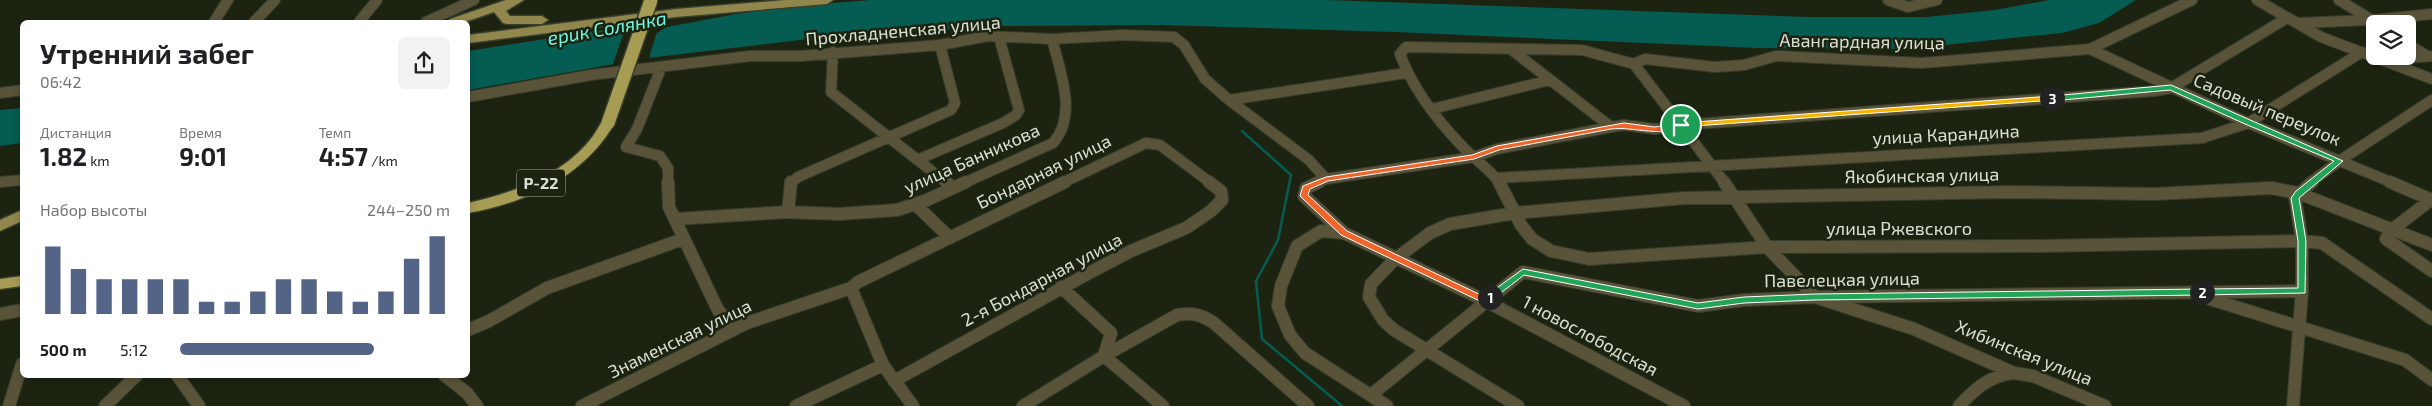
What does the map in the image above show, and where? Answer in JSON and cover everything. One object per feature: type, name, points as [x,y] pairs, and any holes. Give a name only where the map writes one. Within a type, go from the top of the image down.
[{"type":"highway","name":"Р-22","points":[[470,207],[516,194],[559,175],[590,151],[602,136],[608,123],[651,0]]},
{"type":"highway","points":[[0,284],[20,281]]},
{"type":"main road","points":[[460,20],[518,0]]},
{"type":"main road","points":[[504,5],[498,11],[501,16],[507,20],[523,22],[700,0]]},
{"type":"main road","points":[[470,40],[676,13],[827,0]]},
{"type":"main road","points":[[0,226],[20,216]]},
{"type":"street","points":[[215,20],[228,0]]},
{"type":"street","points":[[256,20],[275,0]]},
{"type":"street","points":[[361,20],[377,0]]},
{"type":"street","points":[[430,20],[474,0]]},
{"type":"street","points":[[1888,0],[1903,6],[1912,6],[1937,0]]},
{"type":"street","name":"Авангардная улица","points":[[1406,73],[1400,54],[1406,47],[1582,50],[1634,64],[1637,60],[1645,59],[1732,67],[1776,56],[1922,63],[2090,49],[2178,4],[2192,0]]},
{"type":"street","points":[[2258,0],[2321,36],[2432,79]]},
{"type":"street","points":[[2338,0],[2366,17]]},
{"type":"street","points":[[2416,16],[2432,14]]},
{"type":"street","points":[[1344,233],[1304,196],[1306,188],[1326,179],[1474,157],[1497,148],[1624,125],[1655,129],[1681,125],[2125,93],[2171,88],[2291,20],[2366,22]]},
{"type":"street","name":"Прохладненская улица","points":[[470,97],[591,75],[750,56],[800,56],[940,45],[973,38],[1052,39],[1124,34],[1174,38],[1184,45],[1205,79],[1229,100]]},
{"type":"street","points":[[917,160],[1003,123],[1016,115],[1019,110],[999,37]]},
{"type":"street","name":"улица Банникова","points":[[675,219],[788,212],[839,214],[897,210],[953,188],[1053,143],[1062,135],[1067,110],[1052,39]]},
{"type":"street","points":[[788,212],[791,181],[822,164],[946,113],[954,107],[955,103],[940,45]]},
{"type":"street","name":"Садовый переулок","points":[[2090,49],[2248,123],[2432,200]]},
{"type":"street","points":[[2416,49],[2429,56]]},
{"type":"street","points":[[1512,50],[1611,127]]},
{"type":"street","points":[[833,52],[831,92],[953,188]]},
{"type":"street","points":[[2362,52],[2366,53]]},
{"type":"street","name":"улица Карандина","points":[[1496,178],[2202,138],[2248,123],[2362,52]]},
{"type":"street","points":[[2416,58],[2429,56]]},
{"type":"street","points":[[1634,64],[1735,198],[1767,247],[1815,297]]},
{"type":"street","points":[[661,68],[636,129],[626,147],[659,155],[666,163],[668,208],[718,310],[735,329]]},
{"type":"street","points":[[1229,100],[1406,73]]},
{"type":"street","name":"улица Ржевского","points":[[1406,73],[1462,146],[1496,178],[1523,228],[1536,242],[1581,258],[1767,247],[2032,246],[2302,241],[2322,244],[2432,319]]},
{"type":"street","points":[[1432,109],[1550,80]]},
{"type":"street","points":[[0,93],[20,90]]},
{"type":"street","points":[[1229,100],[1309,160],[1326,179]]},
{"type":"street","points":[[2293,406],[2302,291],[2302,241],[2295,198],[2298,192],[2340,161],[2432,100]]},
{"type":"street","name":"Бондарная улица","points":[[852,288],[858,282],[1146,143],[1160,145],[1221,191],[1222,200],[1208,216]]},
{"type":"street","points":[[0,182],[20,180]]},
{"type":"street","name":"Якобинская улица","points":[[1518,406],[1426,350],[1383,320],[1368,297],[1371,284],[1395,259],[1443,226],[1515,213],[1685,198],[2008,192],[2154,194],[2271,188],[2298,192],[2432,245]]},
{"type":"street","points":[[2432,200],[2393,229],[2386,240],[2432,271]]},
{"type":"street","points":[[915,204],[950,238]]},
{"type":"street","name":"2-я Бондарная улица","points":[[894,381],[1061,287],[1126,253],[1160,240],[1208,216]]},
{"type":"street","points":[[1344,233],[1321,231],[1296,246],[1281,286],[1278,306],[1290,335],[1305,353],[1387,406]]},
{"type":"street","name":"1 новослободская","points":[[1344,233],[1486,301],[1684,406]]},
{"type":"street","points":[[470,329],[489,321],[547,288],[683,239]]},
{"type":"street","name":"Павелецкая улица","points":[[1371,395],[1523,272],[1698,306],[1744,300],[1815,297],[2302,291]]},
{"type":"street","points":[[1061,287],[1111,332],[1104,356]]},
{"type":"street","points":[[852,288],[884,365],[913,406]]},
{"type":"street","name":"Знаменская улица","points":[[582,406],[747,322],[852,288]]},
{"type":"street","name":"Хибинская улица","points":[[1815,297],[1914,329],[2014,373],[2033,376],[2105,406]]},
{"type":"street","points":[[2210,299],[2405,360],[2432,380]]},
{"type":"street","points":[[0,314],[20,310]]},
{"type":"street","points":[[1030,404],[1104,356],[1177,315],[1190,312],[1203,315],[1214,323],[1308,406]]},
{"type":"street","points":[[1104,356],[1163,406]]},
{"type":"street","points":[[796,406],[884,365]]},
{"type":"street","points":[[9,406],[20,370]]},
{"type":"street","points":[[1958,406],[1972,391],[1990,377],[2014,373]]},
{"type":"street","points":[[105,406],[134,378]]},
{"type":"street","points":[[179,378],[198,406]]},
{"type":"street","points":[[448,378],[467,393],[478,406]]},
{"type":"water","points":[[871,0],[1327,0],[1808,17],[1927,17],[1995,10],[2049,0],[2136,0],[2099,23],[2062,33],[1905,49],[1758,48],[1396,32],[1160,25],[998,26],[825,37],[648,58],[470,90],[470,51],[603,30],[657,33],[667,27],[736,14],[795,6]]},
{"type":"water","points":[[20,108],[20,143],[0,146],[0,110]]},
{"type":"pier","points":[[625,29],[658,29],[648,61],[612,67]]},
{"type":"waterway","points":[[1242,131],[1291,175],[1278,240],[1256,281],[1262,339],[1342,406]]},
{"type":"route","points":[[2171,88],[2248,123],[2340,161],[2298,192],[2295,198],[2302,241],[2302,291],[2082,292],[1815,297],[1744,300],[1698,306],[1523,272],[1516,275],[1486,301],[1344,233],[1304,196],[1306,188],[1326,179],[1474,157],[1497,148],[1624,125],[1655,129],[1681,125],[2154,91],[2171,88]]},
{"type":"water label","name":"ерик Солянка","points":[[607,28]]}]
